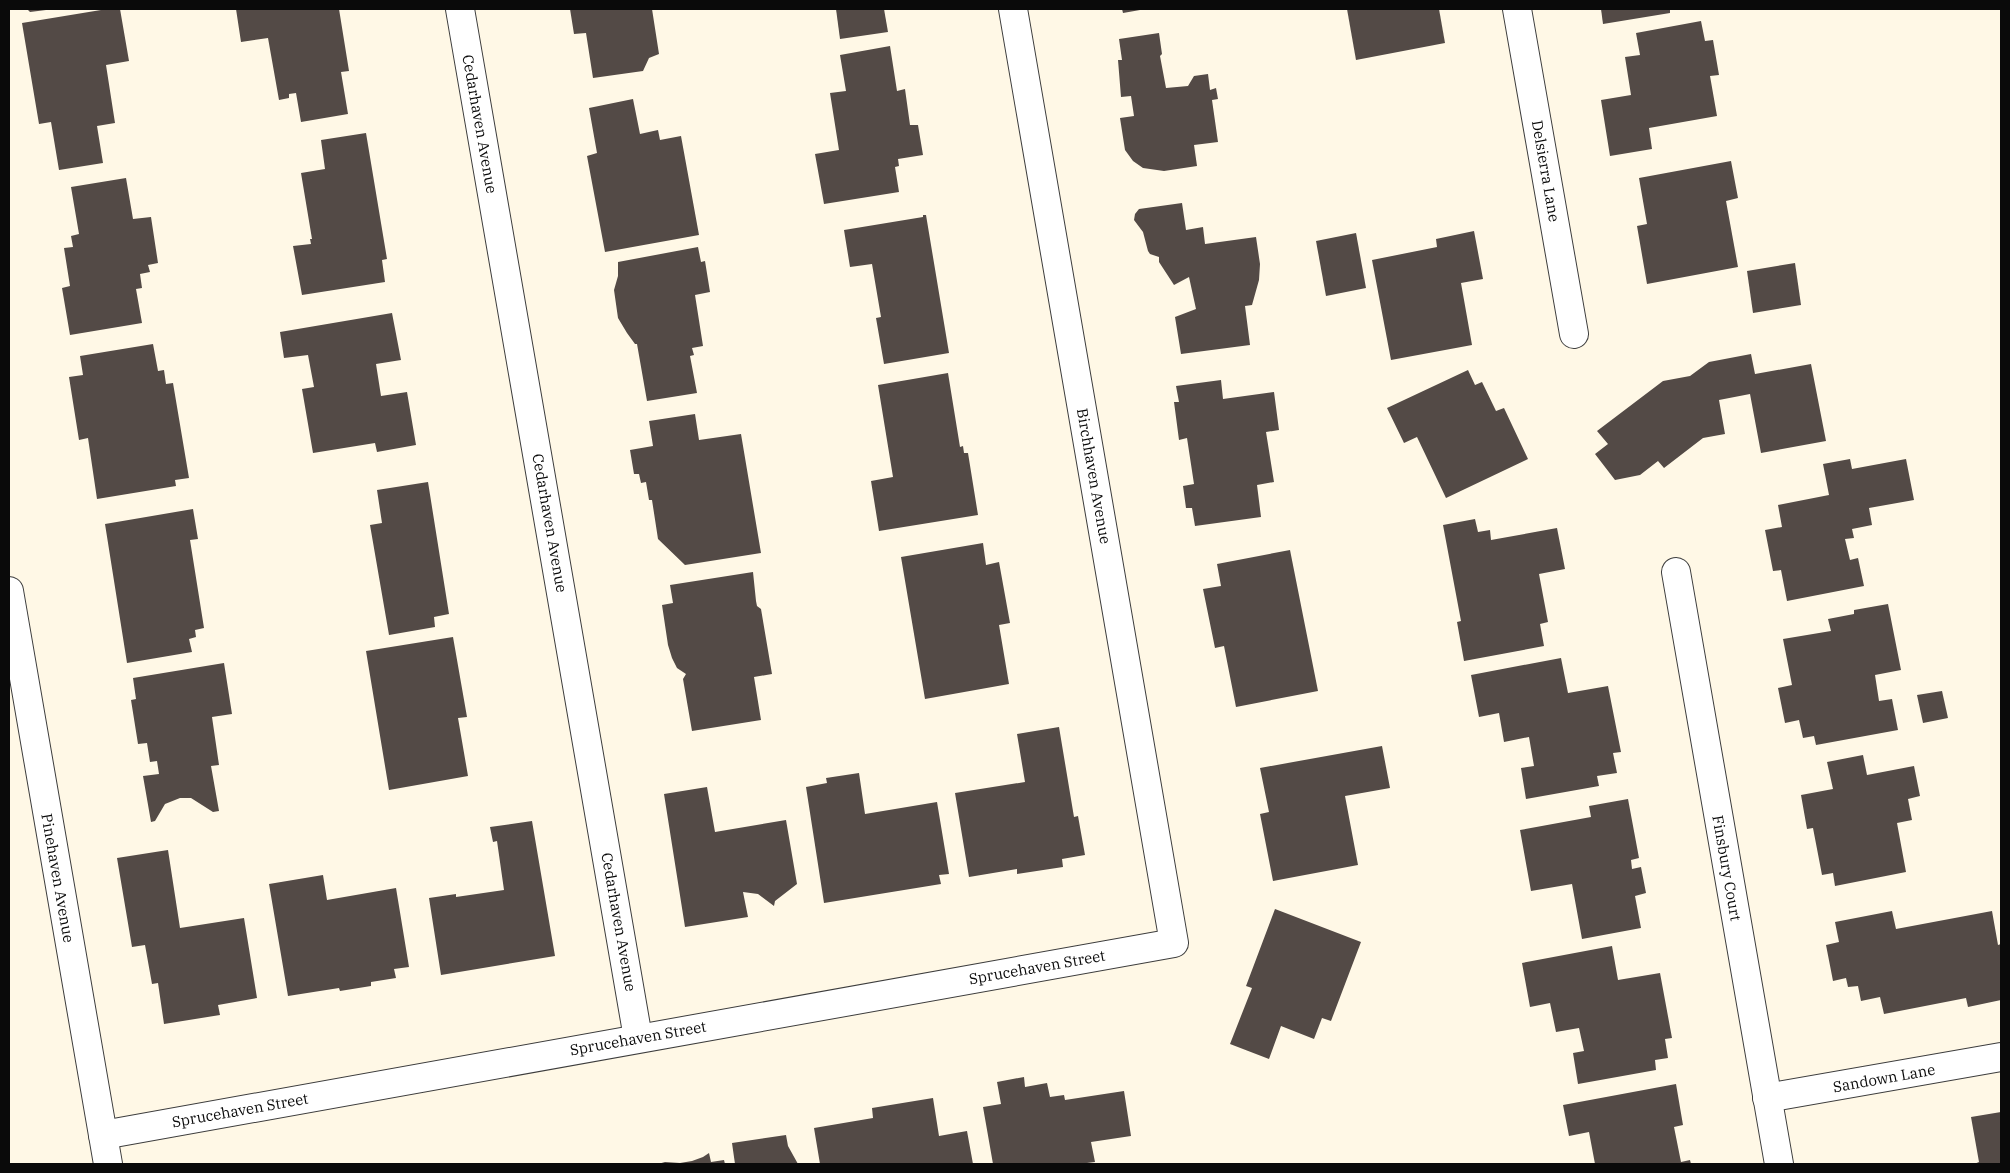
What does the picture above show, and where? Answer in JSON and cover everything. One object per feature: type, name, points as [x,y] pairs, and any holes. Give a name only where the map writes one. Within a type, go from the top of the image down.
[{"type":"street","name":"Cedarhaven Avenue","points":[[460,9],[638,1038]]},
{"type":"street","name":"Birchhaven Avenue","points":[[1013,9],[1174,943]]},
{"type":"street","name":"Delsierra Lane","points":[[1517,9],[1574,334]]},
{"type":"street","name":"Finsbury Court","points":[[1676,572],[1779,1164]]},
{"type":"street","name":"Pinehaven Avenue","points":[[9,591],[108,1164]]},
{"type":"street","name":"Sprucehaven Street","points":[[103,1135],[1174,943]]},
{"type":"street","name":"Sandown Lane","points":[[1767,1098],[2001,1057]]},
{"type":"building","points":[[27,9],[46,9],[46,10],[30,12]]},
{"type":"building","points":[[107,9],[120,9],[129,61],[106,65],[115,123],[97,126],[103,163],[59,170],[51,122],[39,124],[22,23]]},
{"type":"building","points":[[236,9],[339,9],[349,71],[341,72],[348,114],[301,122],[296,93],[289,94],[289,98],[279,100],[268,38],[241,42]]},
{"type":"building","points":[[570,9],[652,9],[659,54],[649,58],[643,71],[593,78],[586,33],[574,34]]},
{"type":"building","points":[[836,9],[884,9],[888,32],[840,39]]},
{"type":"building","points":[[1122,9],[1140,9],[1140,10],[1123,13]]},
{"type":"building","points":[[1347,9],[1439,9],[1445,43],[1356,60]]},
{"type":"building","points":[[1601,9],[1670,9],[1670,13],[1603,24]]},
{"type":"building","points":[[1701,21],[1705,41],[1713,40],[1719,75],[1710,76],[1717,116],[1649,128],[1652,149],[1610,156],[1601,100],[1631,95],[1625,57],[1640,55],[1636,33]]},
{"type":"building","points":[[1159,33],[1162,54],[1160,56],[1166,88],[1188,86],[1194,76],[1208,74],[1210,90],[1216,88],[1218,99],[1212,100],[1218,142],[1194,145],[1197,166],[1164,171],[1143,168],[1133,161],[1125,150],[1120,118],[1134,116],[1131,96],[1121,97],[1118,60],[1122,60],[1119,39]]},
{"type":"building","points":[[890,46],[897,91],[905,89],[910,125],[918,125],[923,155],[898,159],[899,166],[895,167],[899,192],[824,204],[815,154],[839,150],[830,93],[846,91],[840,55]]},
{"type":"building","points":[[633,99],[640,134],[658,130],[660,140],[681,136],[699,235],[605,252],[587,156],[597,153],[589,108]]},
{"type":"building","points":[[366,133],[387,259],[382,260],[385,282],[302,295],[293,246],[311,244],[310,239],[312,239],[301,173],[325,169],[321,140]]},
{"type":"building","points":[[1731,161],[1738,198],[1726,201],[1738,267],[1647,284],[1637,226],[1647,224],[1639,178]]},
{"type":"building","points":[[126,178],[133,219],[151,217],[158,263],[148,265],[150,272],[140,274],[142,288],[136,289],[142,323],[70,335],[62,288],[70,286],[64,248],[73,247],[71,236],[79,234],[71,187]]},
{"type":"building","points":[[1182,203],[1186,230],[1203,227],[1205,244],[1256,237],[1260,264],[1259,280],[1252,305],[1245,306],[1250,345],[1181,354],[1175,317],[1196,309],[1189,277],[1174,285],[1159,262],[1159,257],[1150,254],[1148,251],[1143,232],[1134,220],[1135,214],[1139,209]]},
{"type":"building","points":[[923,215],[926,215],[949,353],[884,364],[876,318],[881,317],[872,264],[850,267],[844,230],[923,217]]},
{"type":"building","points":[[1474,231],[1483,279],[1461,283],[1472,345],[1391,360],[1372,260],[1437,247],[1436,239]]},
{"type":"building","points":[[1356,233],[1366,288],[1326,296],[1316,241]]},
{"type":"building","points":[[698,247],[701,262],[705,261],[710,292],[695,295],[703,346],[692,348],[694,355],[690,356],[697,393],[647,401],[637,344],[635,344],[618,318],[614,290],[618,276],[618,262]]},
{"type":"building","points":[[1795,263],[1801,305],[1753,313],[1747,271]]},
{"type":"building","points":[[392,313],[401,360],[376,364],[381,396],[407,392],[416,445],[377,452],[375,443],[313,453],[302,389],[314,387],[308,355],[284,358],[280,332]]},
{"type":"building","points":[[153,344],[158,371],[164,370],[166,384],[173,383],[189,478],[175,480],[176,486],[97,499],[88,438],[79,440],[69,377],[83,375],[80,356]]},
{"type":"building","points":[[1751,354],[1755,374],[1811,364],[1826,441],[1761,453],[1750,394],[1719,400],[1725,434],[1703,438],[1664,468],[1658,461],[1640,475],[1615,480],[1595,454],[1608,444],[1597,431],[1663,381],[1690,376],[1709,362]]},
{"type":"building","points":[[1468,370],[1475,385],[1482,382],[1496,411],[1504,408],[1528,459],[1446,498],[1417,437],[1404,443],[1387,408]]},
{"type":"building","points":[[948,373],[960,447],[963,446],[964,453],[968,453],[978,515],[879,531],[871,481],[893,477],[878,385]]},
{"type":"building","points":[[1221,380],[1223,399],[1274,392],[1279,430],[1266,432],[1274,482],[1257,485],[1261,517],[1195,526],[1192,508],[1186,508],[1183,486],[1194,484],[1187,438],[1179,440],[1174,402],[1179,402],[1176,386]]},
{"type":"building","points":[[695,414],[699,440],[741,434],[761,553],[685,565],[658,539],[652,500],[649,500],[646,482],[641,483],[639,474],[634,474],[630,450],[653,446],[649,421]]},
{"type":"building","points":[[1850,459],[1852,469],[1906,459],[1914,500],[1869,508],[1872,525],[1852,529],[1854,538],[1845,539],[1850,560],[1858,558],[1864,586],[1787,601],[1781,570],[1773,571],[1765,530],[1782,527],[1778,505],[1829,495],[1823,464]]},
{"type":"building","points":[[428,482],[449,614],[434,617],[435,627],[389,635],[370,525],[382,523],[377,490]]},
{"type":"building","points":[[193,509],[198,539],[190,540],[204,628],[195,630],[196,637],[189,639],[192,652],[127,663],[105,524]]},
{"type":"building","points":[[1475,519],[1478,532],[1490,530],[1491,540],[1557,528],[1565,569],[1539,574],[1548,622],[1540,624],[1544,646],[1464,661],[1457,622],[1461,621],[1443,525]]},
{"type":"building","points":[[983,543],[986,565],[999,562],[1010,623],[999,625],[1009,684],[925,699],[901,557]]},
{"type":"building","points":[[1290,550],[1318,691],[1236,707],[1224,646],[1215,648],[1203,589],[1221,586],[1217,564]]},
{"type":"building","points":[[753,572],[756,601],[757,606],[761,609],[772,674],[754,677],[761,720],[692,731],[683,679],[686,674],[677,668],[672,658],[668,645],[662,605],[673,603],[670,585]]},
{"type":"building","points":[[1888,604],[1901,670],[1875,675],[1879,701],[1892,699],[1898,730],[1816,745],[1814,736],[1803,738],[1799,720],[1785,723],[1778,688],[1792,685],[1783,639],[1831,631],[1828,619],[1854,614],[1854,610]]},
{"type":"building","points":[[453,637],[467,717],[458,718],[468,776],[389,790],[366,651]]},
{"type":"building","points":[[1561,658],[1568,693],[1608,686],[1621,752],[1613,753],[1617,773],[1597,776],[1599,786],[1526,799],[1521,768],[1534,766],[1529,737],[1504,742],[1499,713],[1479,717],[1471,675]]},
{"type":"building","points":[[224,663],[232,714],[212,717],[219,765],[211,766],[219,811],[213,812],[191,798],[180,798],[165,804],[155,821],[151,822],[143,776],[159,774],[157,761],[150,762],[147,743],[138,744],[131,700],[136,699],[133,678]]},
{"type":"building","points":[[1942,691],[1948,718],[1923,723],[1917,695]]},
{"type":"building","points":[[1059,727],[1074,817],[1078,816],[1085,855],[1062,859],[1063,867],[1017,874],[1017,869],[969,877],[955,793],[1025,782],[1017,734]]},
{"type":"building","points":[[1382,746],[1390,788],[1345,796],[1358,865],[1273,881],[1260,814],[1269,812],[1260,768]]},
{"type":"building","points":[[1863,755],[1867,775],[1914,766],[1920,796],[1908,799],[1912,820],[1897,823],[1906,872],[1835,886],[1833,873],[1822,875],[1813,828],[1807,829],[1801,795],[1833,789],[1827,762]]},
{"type":"building","points":[[859,773],[865,814],[937,802],[949,874],[939,875],[941,884],[824,903],[806,787],[827,783],[826,778]]},
{"type":"building","points":[[707,787],[715,832],[786,820],[797,884],[775,901],[774,906],[758,894],[743,892],[748,917],[685,927],[664,794]]},
{"type":"building","points":[[1628,799],[1639,858],[1631,860],[1632,869],[1641,867],[1646,893],[1635,896],[1641,928],[1582,939],[1572,884],[1531,891],[1520,830],[1591,817],[1589,806]]},
{"type":"building","points":[[532,821],[555,956],[441,975],[429,898],[456,894],[456,897],[504,890],[497,841],[493,842],[490,827]]},
{"type":"building","points":[[168,850],[180,928],[244,918],[257,998],[218,1005],[220,1015],[164,1024],[158,983],[152,984],[145,945],[132,947],[117,858]]},
{"type":"building","points":[[323,875],[327,900],[396,888],[409,967],[394,969],[396,978],[371,982],[371,986],[340,991],[339,988],[288,996],[269,884]]},
{"type":"building","points":[[1275,909],[1361,942],[1331,1021],[1322,1018],[1314,1039],[1281,1026],[1269,1059],[1230,1044],[1252,988],[1246,986]]},
{"type":"building","points":[[1892,911],[1896,929],[1992,911],[1998,945],[2001,944],[2001,1000],[1968,1007],[1966,998],[1884,1014],[1880,997],[1861,1001],[1858,986],[1848,987],[1846,978],[1833,981],[1826,945],[1839,942],[1835,922]]},
{"type":"building","points":[[1612,946],[1618,980],[1660,973],[1672,1038],[1665,1039],[1668,1058],[1655,1060],[1656,1070],[1578,1084],[1573,1053],[1584,1051],[1579,1028],[1556,1032],[1550,1003],[1530,1007],[1522,963]]},
{"type":"building","points":[[1024,1077],[1025,1087],[1047,1083],[1050,1097],[1064,1095],[1065,1100],[1124,1091],[1131,1136],[1091,1142],[1095,1162],[1079,1164],[993,1164],[983,1107],[1001,1104],[997,1082]]},
{"type":"building","points":[[1676,1084],[1683,1125],[1674,1127],[1681,1162],[1690,1160],[1691,1164],[1595,1164],[1589,1132],[1569,1136],[1563,1105]]},
{"type":"building","points":[[933,1098],[939,1136],[967,1131],[973,1164],[820,1164],[814,1128],[873,1118],[872,1108]]},
{"type":"building","points":[[2001,1112],[2001,1164],[1974,1164],[1979,1162],[1971,1117]]},
{"type":"building","points":[[786,1135],[788,1146],[798,1164],[735,1164],[732,1143]]},
{"type":"building","points":[[709,1153],[711,1162],[724,1160],[725,1164],[658,1164],[692,1161]]}]
